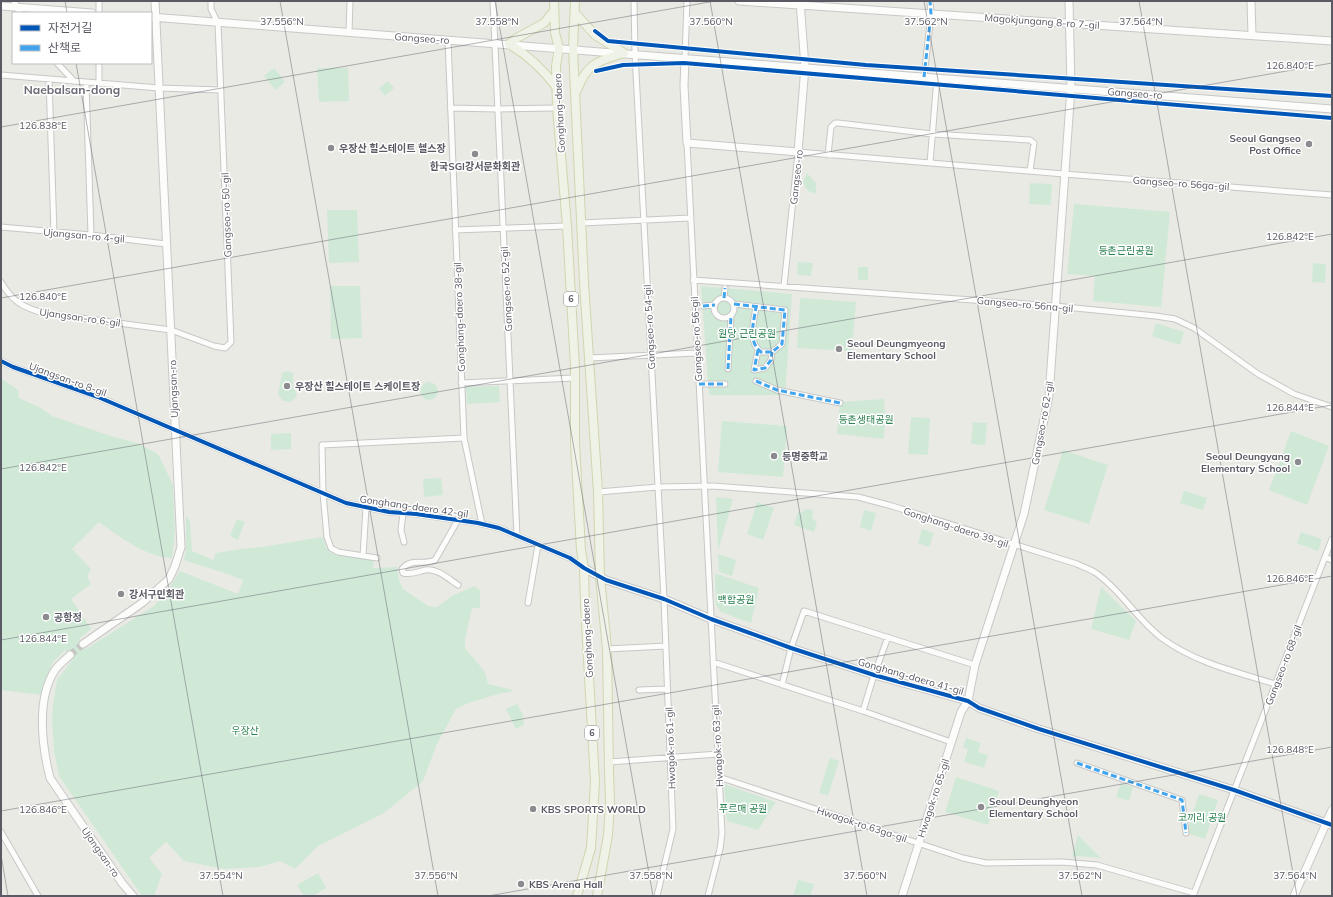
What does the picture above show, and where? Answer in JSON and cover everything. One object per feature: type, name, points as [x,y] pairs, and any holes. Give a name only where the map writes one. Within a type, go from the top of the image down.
[{"type":"main road","name":"Gonghang-daero","points":[[554,1],[555,33],[558,48],[556,66],[557,108],[567,226],[575,366],[576,458],[581,550],[584,568],[595,782],[591,848],[577,896]]},
{"type":"main road","name":"Gonghang-daero","points":[[575,1],[573,49],[581,223],[598,492],[600,576],[607,649],[610,803],[608,835],[597,896]]},
{"type":"main road","points":[[554,11],[544,23],[509,44],[522,52],[539,66],[557,88]]},
{"type":"main road","points":[[575,13],[595,35],[624,53]]},
{"type":"main road","points":[[575,95],[581,79],[591,67],[599,61],[624,53]]},
{"type":"street","points":[[99,1],[99,12]]},
{"type":"street","points":[[154,18],[155,1]]},
{"type":"street","points":[[211,1],[211,9],[218,22]]},
{"type":"street","points":[[349,32],[350,1]]},
{"type":"street","points":[[493,1],[494,43]]},
{"type":"street","points":[[634,1],[635,54]]},
{"type":"street","points":[[684,58],[687,1]]},
{"type":"street","points":[[739,1],[754,3],[801,3],[805,67]]},
{"type":"street","points":[[924,77],[931,14],[930,1]]},
{"type":"street","name":"Gangseo-ro 62-gil","points":[[968,701],[976,665],[1024,514],[1049,396],[1071,88],[1069,1]]},
{"type":"street","points":[[1251,1],[1252,35]]},
{"type":"street","name":"Magokjungang 8-ro 7-gil","points":[[801,3],[931,14],[1332,41]]},
{"type":"street","points":[[1,6],[80,12]]},
{"type":"street","name":"Gangseo-ro","points":[[154,18],[1332,108]]},
{"type":"street","name":"Ujangsan-ro","points":[[83,644],[142,603],[169,579],[181,547],[159,88],[154,18]]},
{"type":"street","name":"Gangseo-ro 50-gil","points":[[171,330],[214,346],[225,348],[231,342],[218,22]]},
{"type":"street","name":"Gonghang-daero 38-gil","points":[[448,40],[464,438],[482,524]]},
{"type":"street","name":"Gangseo-ro 52-gil","points":[[494,43],[517,536]]},
{"type":"street","name":"Gangseo-ro 54-gil","points":[[635,54],[664,599]]},
{"type":"street","name":"Gangseo-ro 56-gil","points":[[684,58],[690,218],[710,619]]},
{"type":"street","points":[[58,64],[74,81]]},
{"type":"street","points":[[99,64],[99,83]]},
{"type":"street","name":"Gangseo-ro","points":[[784,286],[805,67]]},
{"type":"street","points":[[1,75],[159,88],[221,90]]},
{"type":"street","points":[[930,163],[937,78]]},
{"type":"street","points":[[48,79],[54,232]]},
{"type":"street","points":[[86,82],[91,235]]},
{"type":"street","points":[[450,108],[557,108]]},
{"type":"street","points":[[828,154],[831,127],[835,123],[932,134],[1033,141],[1030,171]]},
{"type":"street","name":"Gangseo-ro 56ga-gil","points":[[687,143],[1332,195]]},
{"type":"street","points":[[581,223],[690,218]]},
{"type":"street","points":[[455,230],[567,226]]},
{"type":"street","name":"Ujangsan-ro 4-gil","points":[[1,227],[91,235],[166,244]]},
{"type":"street","name":"Gangseo-ro 56na-gil","points":[[694,280],[1055,306],[1134,313],[1175,319],[1194,328],[1258,374],[1294,394],[1332,407]]},
{"type":"street","name":"Ujangsan-ro 6-gil","points":[[1,282],[12,298],[22,305],[43,313],[171,330]]},
{"type":"street","points":[[724,298],[725,288]]},
{"type":"street","points":[[731,316],[725,318],[719,317],[715,312],[715,306],[718,300],[724,298],[730,300],[734,304],[785,310],[782,344],[772,352],[761,352],[752,340],[756,307]]},
{"type":"street","points":[[728,369],[731,316],[734,310],[734,304]]},
{"type":"street","points":[[703,306],[715,306]]},
{"type":"street","points":[[758,350],[754,370],[766,368],[771,360],[772,352]]},
{"type":"street","points":[[589,358],[697,353]]},
{"type":"street","name":"Ujangsan-ro 8-gil","points":[[1,361],[13,367],[98,397],[175,429]]},
{"type":"street","points":[[461,383],[574,378]]},
{"type":"street","points":[[756,381],[777,390],[840,403]]},
{"type":"street","points":[[699,384],[725,384]]},
{"type":"street","name":"Gonghang-daero 42-gil","points":[[175,429],[346,503],[366,508],[482,524],[538,544],[570,558],[584,568]]},
{"type":"street","points":[[377,558],[338,552],[331,548],[327,537],[323,493],[322,445],[464,438]]},
{"type":"street","name":"Gonghang-daero 39-gil","points":[[598,492],[658,487],[713,486],[858,497],[892,506],[1014,546],[1077,564],[1096,573],[1115,590],[1153,630],[1180,651],[1200,660],[1275,684]]},
{"type":"street","points":[[363,556],[366,508]]},
{"type":"street","points":[[403,513],[401,530],[404,542]]},
{"type":"street","points":[[458,520],[435,560],[430,562],[406,564],[402,569],[403,572],[410,574],[433,570],[442,574],[458,585]]},
{"type":"street","name":"Gangseo-ro 68-gil","points":[[1193,895],[1332,539]]},
{"type":"street","points":[[528,603],[538,544]]},
{"type":"street","points":[[1325,557],[1332,560]]},
{"type":"street","name":"Gonghang-daero 41-gil","points":[[584,568],[606,580],[664,599],[710,619],[791,648],[968,701],[979,708],[1039,729],[1234,790],[1329,824]]},
{"type":"street","name":"Hwagok-ro 61-gil","points":[[657,896],[673,829],[664,599]]},
{"type":"street","points":[[782,685],[791,648],[804,611],[976,665]]},
{"type":"street","name":"Hwagok-ro 63-gil","points":[[708,896],[720,849],[722,833],[710,619]]},
{"type":"street","points":[[863,711],[874,674],[888,637]]},
{"type":"street","name":"Gonghang-daero","points":[[607,649],[666,646]]},
{"type":"street","name":"Ujangsan-ro","points":[[70,655],[56,668],[50,677],[43,706],[42,735],[50,778],[122,883],[133,896]]},
{"type":"street","points":[[713,662],[863,711],[951,742]]},
{"type":"street","points":[[639,690],[667,689]]},
{"type":"street","name":"Hwagok-ro 65-gil","points":[[902,896],[961,712],[968,701]]},
{"type":"street","points":[[609,762],[718,754]]},
{"type":"street","points":[[1077,763],[1182,800],[1186,833]]},
{"type":"street","name":"Hwagok-ro 63ga-gil","points":[[719,777],[963,858],[986,863],[1062,862],[1097,865],[1193,895]]},
{"type":"street","points":[[1294,896],[1329,824],[1332,810]]},
{"type":"street","points":[[1,832],[38,896]]},
{"type":"green space","points":[[274,68],[285,82],[275,90],[264,76]]},
{"type":"green space","points":[[317,68],[348,68],[349,101],[319,102]]},
{"type":"green space","points":[[388,81],[394,88],[385,96],[379,88]]},
{"type":"green space","points":[[807,173],[816,183],[816,193],[806,189],[803,182]]},
{"type":"green space","points":[[1030,183],[1052,184],[1051,205],[1029,204]]},
{"type":"green space","name":"등촌근린공원","points":[[1074,204],[1170,212],[1161,307],[1093,301],[1095,276],[1067,274]]},
{"type":"green space","points":[[327,210],[357,210],[359,262],[329,263]]},
{"type":"green space","points":[[798,262],[813,263],[811,276],[797,275]]},
{"type":"green space","points":[[1313,263],[1326,264],[1325,283],[1312,282]]},
{"type":"green space","points":[[858,267],[868,267],[868,280],[858,280]]},
{"type":"green space","points":[[330,286],[360,286],[362,338],[331,339]]},
{"type":"green space","name":"원당 근린공원","points":[[701,286],[792,294],[785,395],[709,395]]},
{"type":"green space","points":[[800,298],[856,302],[852,351],[797,348]]},
{"type":"green space","points":[[1156,323],[1184,332],[1180,345],[1152,336]]},
{"type":"green space","name":"우장산 힐스테이트 스케이트장","points":[[288,371],[293,373],[293,387],[297,395],[295,399],[290,402],[283,401],[278,395],[282,373]]},
{"type":"green space","name":"우장산","points":[[1,378],[18,390],[19,398],[41,408],[52,416],[114,437],[137,443],[158,454],[173,485],[175,533],[172,558],[163,557],[143,550],[124,540],[99,522],[72,549],[91,569],[87,576],[91,584],[71,599],[91,629],[79,639],[86,649],[154,606],[172,584],[180,571],[238,594],[243,580],[184,560],[186,548],[186,516],[190,521],[192,551],[213,560],[216,553],[323,537],[326,547],[333,554],[374,560],[373,568],[397,567],[399,580],[403,589],[428,606],[437,607],[452,596],[474,586],[480,590],[480,608],[472,608],[465,639],[465,648],[485,672],[488,684],[513,690],[468,703],[456,709],[437,744],[423,781],[384,813],[318,846],[295,869],[280,861],[260,867],[223,869],[184,861],[166,842],[149,858],[162,874],[154,896],[142,896],[59,776],[54,751],[52,720],[53,705],[57,680],[73,659],[65,650],[53,662],[41,695],[1,690]]},
{"type":"green space","points":[[429,382],[435,385],[438,391],[435,397],[429,400],[423,397],[420,391],[423,385]]},
{"type":"green space","points":[[499,386],[500,402],[467,404],[466,387]]},
{"type":"green space","name":"등촌생태공원","points":[[884,399],[884,439],[837,434],[840,402]]},
{"type":"green space","points":[[911,417],[930,418],[928,455],[908,454]]},
{"type":"green space","points":[[722,421],[787,426],[783,477],[718,472]]},
{"type":"green space","points":[[973,422],[987,423],[985,445],[971,444]]},
{"type":"green space","points":[[1291,431],[1329,446],[1307,505],[1269,490]]},
{"type":"green space","points":[[291,433],[291,449],[271,450],[271,434]]},
{"type":"green space","points":[[1063,450],[1108,465],[1089,524],[1044,510]]},
{"type":"green space","points":[[441,478],[443,495],[424,497],[423,479]]},
{"type":"green space","points":[[1184,491],[1207,498],[1203,510],[1180,503]]},
{"type":"green space","points":[[716,497],[733,499],[718,551]]},
{"type":"green space","points":[[757,502],[774,508],[763,540],[747,534]]},
{"type":"green space","points":[[806,509],[813,510],[812,518],[817,522],[814,532],[794,525],[798,512],[801,513]]},
{"type":"green space","points":[[864,510],[876,513],[871,531],[860,527]]},
{"type":"green space","points":[[237,519],[245,522],[238,540],[230,536]]},
{"type":"green space","points":[[922,529],[934,533],[929,547],[918,543]]},
{"type":"green space","points":[[1301,532],[1322,539],[1318,551],[1297,543]]},
{"type":"green space","points":[[718,554],[736,560],[732,576],[719,572]]},
{"type":"green space","name":"백합공원","points":[[715,573],[759,588],[751,623],[721,612],[716,605]]},
{"type":"green space","points":[[1101,587],[1136,621],[1129,640],[1091,629]]},
{"type":"green space","points":[[517,704],[523,715],[524,725],[516,729],[506,709]]},
{"type":"green space","points":[[966,738],[981,743],[978,752],[988,755],[984,768],[964,762],[968,749],[963,748]]},
{"type":"green space","points":[[830,758],[839,761],[828,796],[819,793]]},
{"type":"green space","points":[[956,777],[999,791],[988,825],[945,812]]},
{"type":"green space","points":[[1121,783],[1133,787],[1129,801],[1116,797]]},
{"type":"green space","name":"푸르매 공원","points":[[724,784],[776,802],[758,830],[727,821]]},
{"type":"green space","name":"코끼리 공원","points":[[1199,794],[1218,800],[1205,839],[1186,833]]},
{"type":"green space","points":[[1078,835],[1101,858],[1078,856],[1072,857]]},
{"type":"green space","points":[[318,873],[326,888],[313,896],[304,896],[297,885]]},
{"type":"green space","points":[[798,880],[814,884],[810,896],[793,896]]},
{"type":"tunnel","points":[[70,655],[83,644]]},
{"type":"marked path","points":[[924,77],[931,14],[930,1]]},
{"type":"marked path","points":[[724,298],[725,288]]},
{"type":"marked path","points":[[734,304],[785,310],[782,344],[772,352],[761,352],[754,342],[752,331],[756,307]]},
{"type":"marked path","points":[[703,306],[715,305]]},
{"type":"marked path","points":[[728,369],[731,316]]},
{"type":"marked path","points":[[758,350],[754,370],[765,368],[771,360],[772,352]]},
{"type":"marked path","points":[[756,381],[777,390],[840,403]]},
{"type":"marked path","points":[[699,384],[725,384]]},
{"type":"marked path","points":[[1077,763],[1182,800],[1186,833]]},
{"type":"cycle path","points":[[595,31],[608,41],[866,65],[1332,96]]},
{"type":"cycle path","points":[[596,71],[623,65],[684,63],[1332,118]]},
{"type":"cycle path","points":[[1,361],[13,367],[98,397],[346,503],[389,512],[416,514],[478,523],[499,528],[570,558],[584,568],[606,580],[664,599],[711,619],[791,648],[874,675],[968,701],[979,708],[1039,729],[1234,790],[1332,825]]},
{"type":"place","name":"Seoul Gangseo Post Office","points":[[1309,144]]},
{"type":"place","name":"우장산 힐스테이트 헬스장","points":[[331,148]]},
{"type":"place","name":"한국SGI강서문화회관","points":[[475,154]]},
{"type":"place","name":"Seoul Deungmyeong Elementary School","points":[[839,349]]},
{"type":"place","name":"우장산 힐스테이트 스케이트장","points":[[287,386]]},
{"type":"place","name":"등명중학교","points":[[774,456]]},
{"type":"place","name":"Seoul Deungyang Elementary School","points":[[1298,462]]},
{"type":"place","name":"강서구민회관","points":[[121,594]]},
{"type":"place","name":"공항정","points":[[46,617]]},
{"type":"place","name":"Seoul Deunghyeon Elementary School","points":[[981,807]]},
{"type":"place","name":"KBS SPORTS WORLD","points":[[533,809]]},
{"type":"place","name":"KBS Arena Hall","points":[[521,884]]},
{"type":"district","name":"Naebalsan-dong","points":[[72,90]]}]
